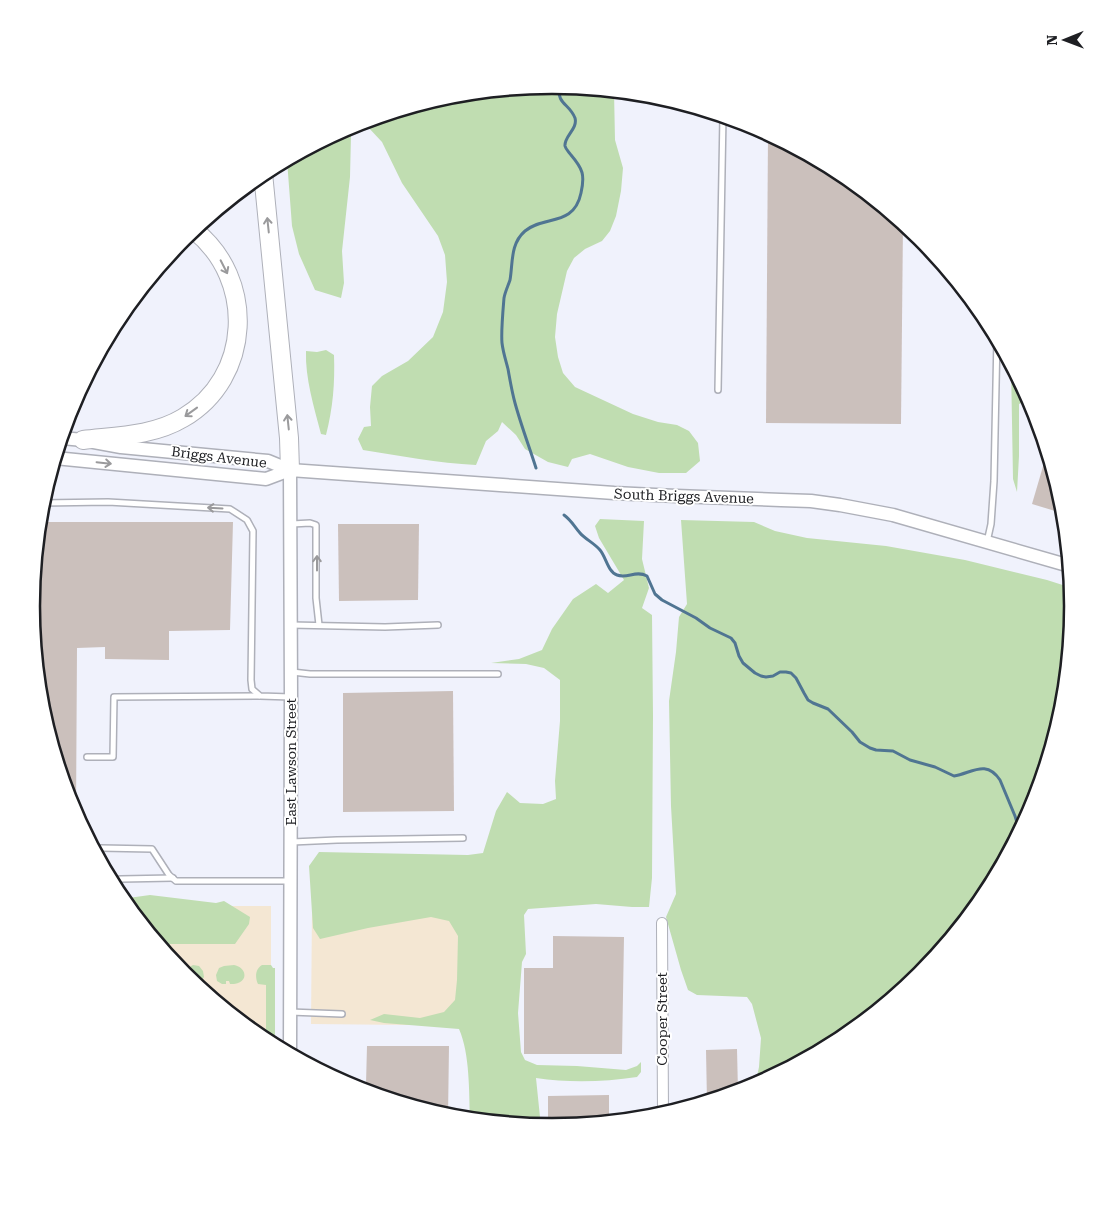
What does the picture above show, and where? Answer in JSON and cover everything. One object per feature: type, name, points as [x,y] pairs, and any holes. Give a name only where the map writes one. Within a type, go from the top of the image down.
[{"type":"highway","points":[[263,184],[289,438],[290,470]]},
{"type":"highway","points":[[83,440],[142,433],[170,425],[193,411],[216,389],[236,347],[238,335],[237,309],[235,295],[225,268],[209,244],[200,235]]},
{"type":"street","name":"Briggs Avenue","points":[[68,439],[121,447],[268,461],[290,470]]},
{"type":"street","name":"Briggs Avenue","points":[[62,459],[266,479],[290,470]]},
{"type":"street","name":"East Lawson Street","points":[[290,470],[290,1046]]},
{"type":"street","name":"South Briggs Avenue","points":[[290,470],[614,493],[811,501],[893,515],[1063,564]]},
{"type":"street","name":"Cooper Street","points":[[662,923],[663,1107]]},
{"type":"lane","points":[[718,390],[723,123]]},
{"type":"lane","points":[[987,542],[991,524],[994,481],[997,351]]},
{"type":"lane","points":[[51,503],[108,502],[230,509],[247,520],[253,531],[252,689],[260,696]]},
{"type":"lane","points":[[290,524],[310,523],[316,525],[316,598],[319,625]]},
{"type":"lane","points":[[291,625],[384,627],[438,625]]},
{"type":"lane","points":[[291,672],[310,674],[498,674]]},
{"type":"lane","points":[[87,757],[113,757],[114,698],[291,697]]},
{"type":"lane","points":[[291,842],[463,838]]},
{"type":"lane","points":[[101,848],[152,849],[169,876],[176,881],[291,881]]},
{"type":"lane","points":[[119,879],[173,878]]},
{"type":"lane","points":[[290,1012],[342,1014]]},
{"type":"shaded area","points":[[137,906],[271,906],[271,1035],[215,992],[190,969],[167,944]]},
{"type":"shaded area","points":[[312,906],[465,906],[464,1022],[408,1025],[311,1024]]},
{"type":"green space","points":[[552,94],[614,98],[615,140],[623,168],[616,216],[610,231],[602,241],[585,249],[574,258],[567,271],[557,314],[555,337],[558,357],[563,373],[575,387],[633,414],[658,422],[677,425],[689,431],[698,443],[700,461],[686,473],[659,473],[628,467],[590,454],[572,459],[568,467],[548,462],[525,449],[516,435],[502,422],[498,431],[486,441],[476,465],[433,461],[363,450],[358,439],[364,427],[371,426],[372,386],[382,376],[408,361],[433,337],[443,312],[447,282],[445,255],[438,236],[402,183],[382,142],[369,128],[420,111],[453,104],[519,95]]},
{"type":"green space","points":[[351,135],[350,177],[342,251],[344,283],[341,298],[315,290],[299,254],[292,226],[288,168]]},
{"type":"green space","points":[[326,350],[334,355],[334,385],[326,435],[321,434],[308,382],[306,351],[317,352]]},
{"type":"green space","points":[[1011,379],[1022,402],[1019,404],[1017,492],[1013,479]]},
{"type":"green space","points":[[600,519],[644,521],[642,559],[649,588],[642,608],[652,615],[652,878],[649,907],[596,904],[528,909],[524,915],[526,954],[522,962],[518,1013],[521,1052],[525,1060],[537,1065],[626,1070],[637,1066],[641,1062],[641,1072],[637,1077],[599,1081],[561,1081],[536,1078],[540,1119],[470,1112],[467,1061],[459,1029],[384,1023],[370,1020],[384,1014],[420,1018],[444,1012],[455,1000],[458,936],[449,921],[431,917],[320,939],[313,928],[309,866],[319,852],[468,855],[483,853],[496,811],[507,792],[520,803],[543,804],[556,799],[555,781],[560,721],[560,680],[544,668],[526,664],[491,663],[519,659],[542,650],[552,629],[573,599],[596,584],[608,593],[624,580],[599,538],[595,526]]},
{"type":"green space","points":[[681,520],[754,522],[775,531],[807,538],[886,546],[965,560],[1064,586],[1064,640],[1061,673],[1048,739],[1026,803],[996,863],[979,891],[938,944],[890,992],[837,1033],[809,1050],[757,1076],[761,1038],[752,1004],[747,997],[697,995],[688,990],[666,917],[676,894],[671,806],[669,701],[679,617],[687,604]]},
{"type":"green space","points":[[150,895],[216,903],[224,901],[250,917],[249,924],[235,944],[167,944],[131,898]]},
{"type":"green space","points":[[193,965],[199,966],[203,971],[204,977],[202,980],[190,969],[189,968]]},
{"type":"green space","points":[[234,965],[241,968],[244,973],[244,979],[236,984],[230,984],[229,981],[226,981],[226,984],[222,984],[217,981],[216,975],[219,968]]},
{"type":"green space","points":[[262,965],[271,965],[275,968],[275,1037],[266,1032],[266,985],[258,984],[256,976],[258,969]]},
{"type":"building","points":[[768,142],[837,180],[903,233],[901,424],[766,423]]},
{"type":"building","points":[[1044,463],[1045,463],[1056,511],[1032,504]]},
{"type":"building","points":[[47,522],[233,522],[230,630],[169,631],[169,660],[105,659],[105,647],[77,648],[76,795],[57,739],[44,673],[40,606],[41,573]]},
{"type":"building","points":[[338,524],[419,524],[418,600],[339,601]]},
{"type":"building","points":[[453,691],[454,811],[343,812],[343,693]]},
{"type":"building","points":[[553,936],[624,937],[622,1054],[524,1054],[524,968],[553,968]]},
{"type":"building","points":[[367,1046],[449,1046],[448,1108],[420,1102],[366,1084]]},
{"type":"building","points":[[737,1049],[738,1084],[707,1095],[706,1050]]},
{"type":"building","points":[[609,1095],[609,1116],[548,1119],[548,1096]]},
{"type":"waterway","points":[[536,468],[513,395],[502,346],[502,321],[504,298],[510,280],[514,248],[520,236],[533,226],[565,216],[577,204],[581,193],[582,172],[565,146],[565,142],[575,126],[575,118],[562,101],[559,94]]},
{"type":"waterway","points":[[564,515],[582,535],[600,550],[609,568],[614,573],[621,576],[639,574],[647,576],[655,594],[662,600],[731,638],[743,663],[755,673],[766,677],[780,672],[791,673],[796,678],[808,700],[828,709],[860,742],[876,750],[893,751],[910,760],[935,767],[954,776],[978,769],[989,770],[995,774],[1000,780],[1017,822]]}]
